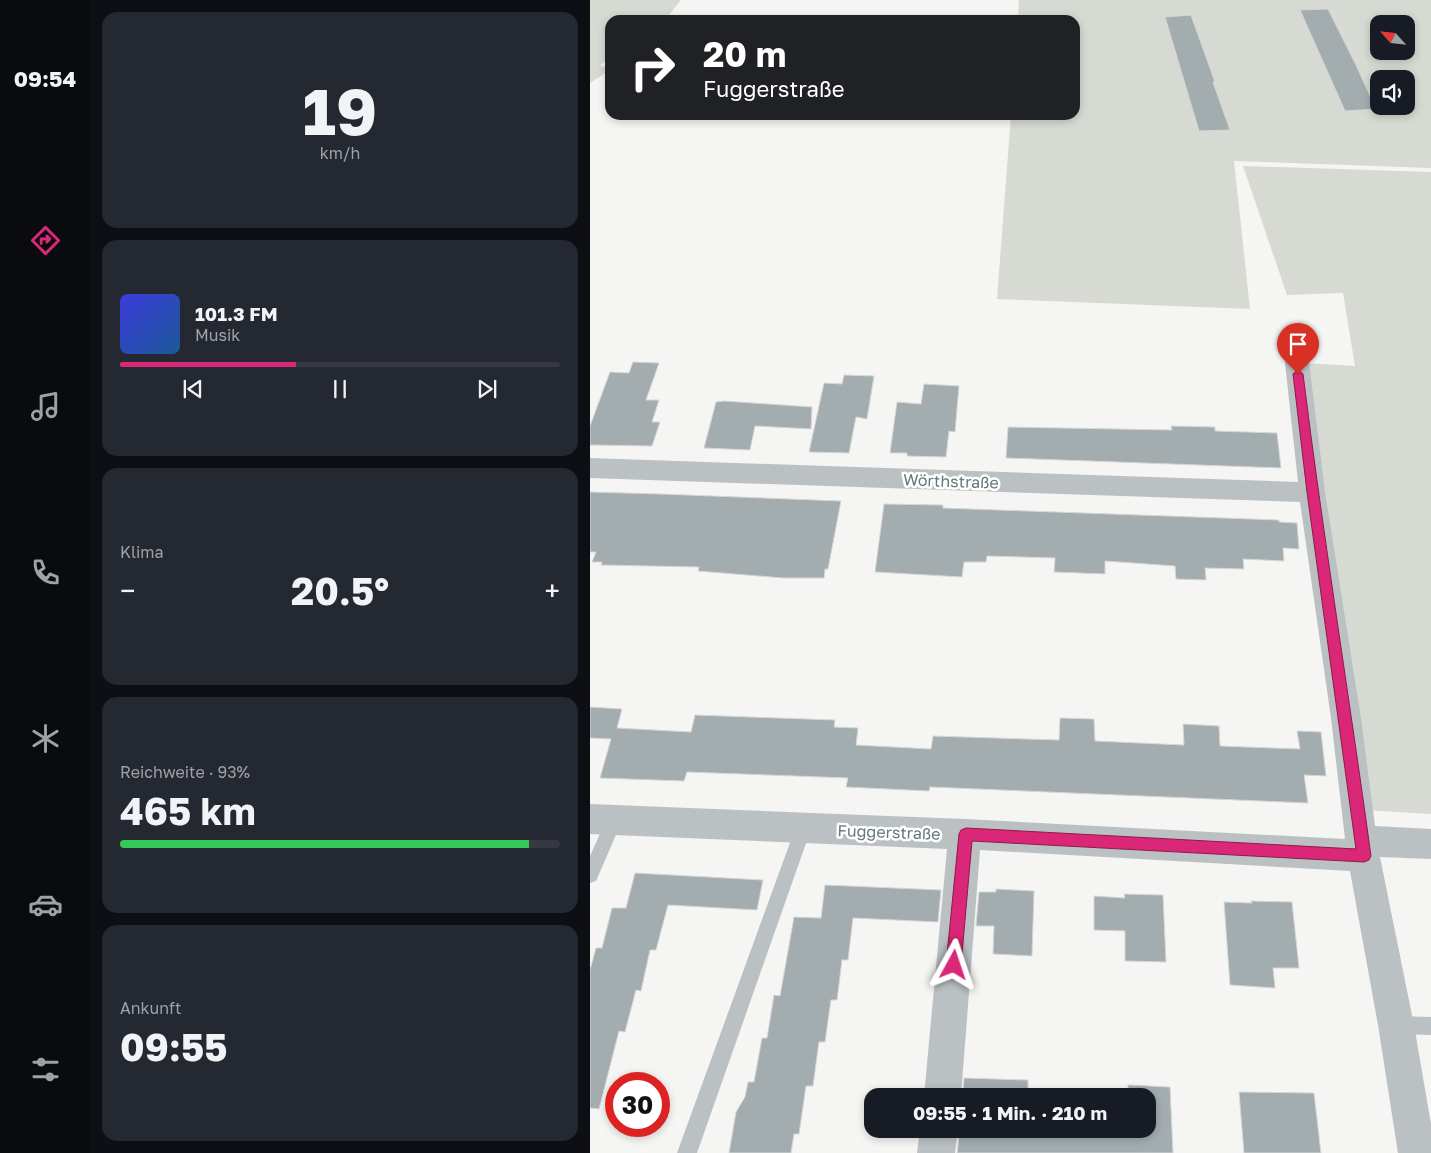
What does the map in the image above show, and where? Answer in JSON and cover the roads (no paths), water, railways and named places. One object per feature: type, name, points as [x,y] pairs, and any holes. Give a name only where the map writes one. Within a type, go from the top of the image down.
[{"type":"street","points":[[1296,354],[1312,492],[1346,718],[1362,848],[1396,1025],[1417,1153]]},
{"type":"street","name":"Wörthstraße","points":[[590,468],[1312,492]]},
{"type":"street","name":"Fuggerstraße","points":[[602,820],[803,829],[1362,848],[1431,844]]},
{"type":"street","points":[[943,1088],[966,834]]},
{"type":"street","points":[[936,1153],[938,1138]]},
{"type":"lane","name":"Fuggerstraße","points":[[590,875],[602,820]]},
{"type":"lane","points":[[687,1153],[803,829]]},
{"type":"lane","points":[[1396,1025],[1431,1026]]}]
